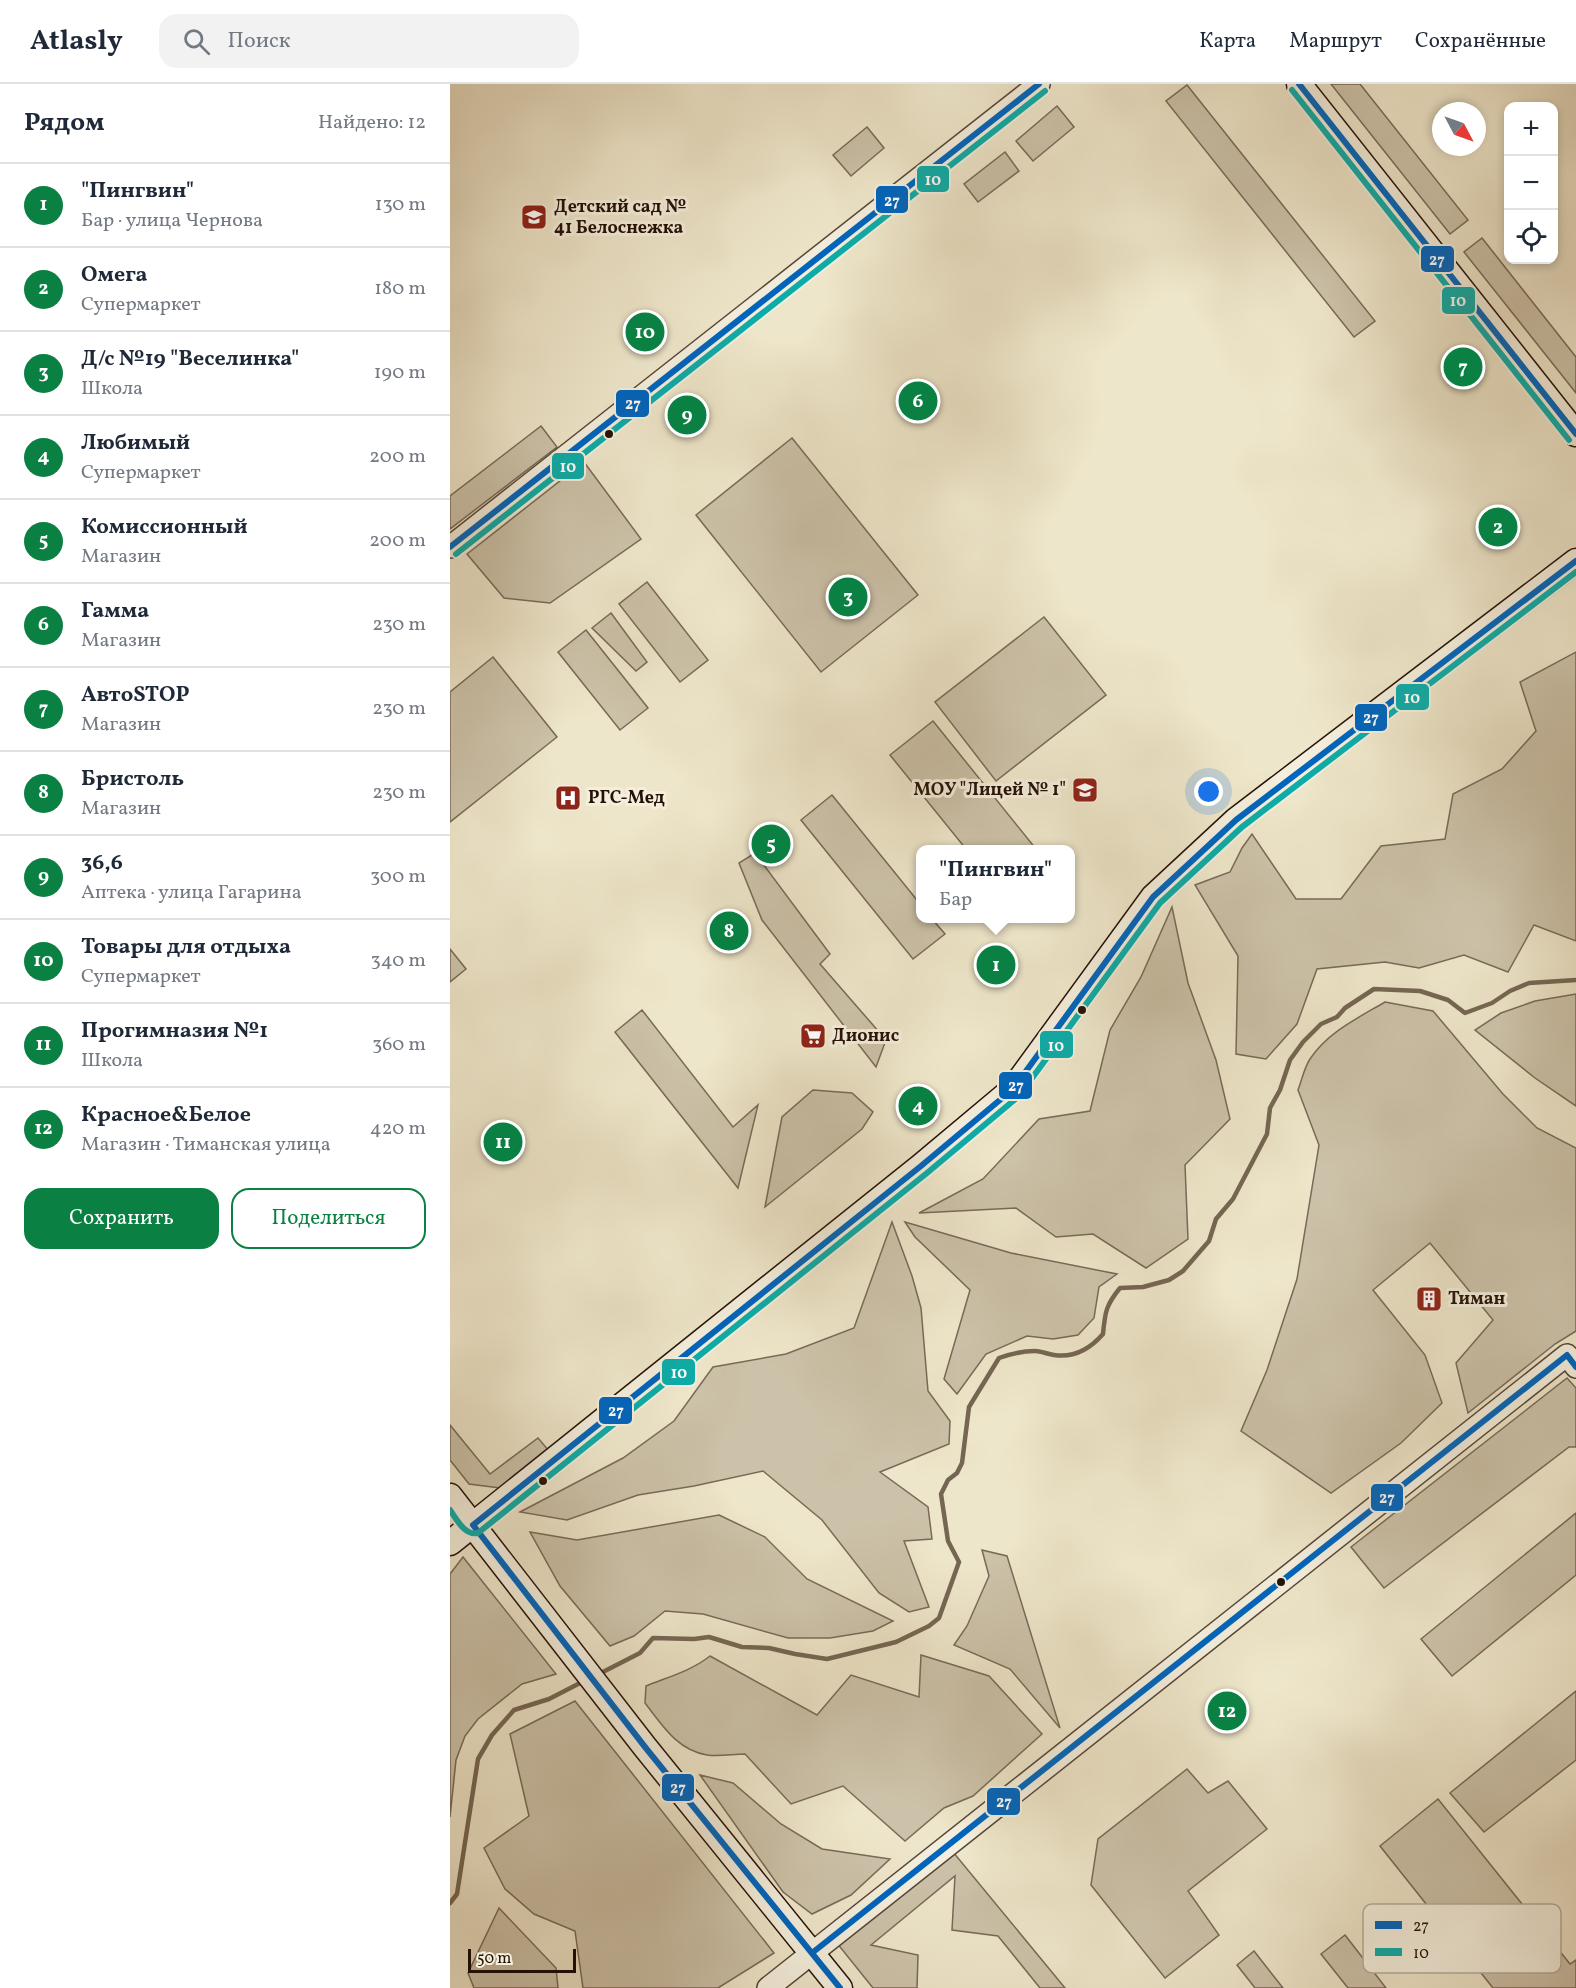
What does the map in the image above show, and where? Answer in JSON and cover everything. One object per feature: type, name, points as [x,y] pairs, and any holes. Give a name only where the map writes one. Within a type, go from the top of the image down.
[{"type":"main road","points":[[1299,84],[1576,434]]},
{"type":"main road","points":[[450,1543],[921,1166],[1013,1089],[1153,897],[1236,820],[1576,561]]},
{"type":"main road","points":[[450,1496],[645,1747],[840,1988]]},
{"type":"street","points":[[450,547],[1039,84]]},
{"type":"street","points":[[768,1988],[1571,1361]]},
{"type":"shaded area","points":[[1331,84],[1360,84],[1468,220],[1450,234]]},
{"type":"shaded area","points":[[1187,85],[1375,321],[1354,337],[1166,101]]},
{"type":"shaded area","points":[[1057,106],[1074,127],[1033,161],[1016,141]]},
{"type":"shaded area","points":[[867,127],[884,148],[851,176],[833,155]]},
{"type":"shaded area","points":[[1005,152],[1019,171],[978,202],[964,184]]},
{"type":"shaded area","points":[[1482,238],[1576,357],[1576,393],[1464,252]]},
{"type":"shaded area","points":[[541,426],[557,447],[450,529],[450,496]]},
{"type":"shaded area","points":[[792,438],[918,595],[821,672],[696,515]]},
{"type":"shaded area","points":[[584,462],[641,539],[550,603],[504,598],[467,554]]},
{"type":"shaded area","points":[[647,582],[708,660],[680,682],[619,604]]},
{"type":"shaded area","points":[[611,613],[647,662],[636,671],[592,628]]},
{"type":"shaded area","points":[[1044,617],[1106,695],[996,781],[935,702]]},
{"type":"shaded area","points":[[586,630],[648,708],[620,730],[558,652]]},
{"type":"shaded area","points":[[1576,652],[1576,941],[1534,925],[1508,972],[1464,955],[1419,968],[1385,962],[1317,969],[1297,1024],[1266,1059],[1236,1054],[1238,956],[1195,885],[1230,872],[1252,834],[1296,899],[1341,899],[1381,846],[1445,839],[1453,794],[1502,769],[1536,731],[1520,682]]},
{"type":"shaded area","points":[[493,657],[557,737],[450,822],[450,692]]},
{"type":"shaded area","points":[[933,721],[1033,845],[963,845],[890,755]]},
{"type":"shaded area","points":[[832,795],[916,899],[916,923],[935,923],[945,934],[913,959],[801,820]]},
{"type":"shaded area","points":[[755,853],[830,954],[820,964],[886,1040],[876,1067],[762,920],[739,863]]},
{"type":"shaded area","points":[[1172,907],[1188,983],[1216,1060],[1230,1119],[1185,1165],[1188,1239],[1146,1268],[1093,1234],[1056,1237],[1016,1208],[919,1213],[983,1179],[1039,1119],[1090,1111],[1110,1030],[1141,977]]},
{"type":"shaded area","points":[[450,949],[466,969],[450,982]]},
{"type":"shaded area","points":[[1576,994],[1576,1106],[1535,1078],[1475,1030],[1501,1013],[1535,1001]]},
{"type":"shaded area","points":[[1385,1002],[1433,1011],[1503,1094],[1537,1128],[1576,1148],[1576,1331],[1555,1344],[1468,1413],[1456,1363],[1493,1320],[1430,1243],[1373,1290],[1425,1355],[1442,1403],[1401,1443],[1331,1493],[1241,1431],[1267,1370],[1297,1279],[1319,1145],[1298,1090],[1303,1074],[1317,1049],[1335,1033]]},
{"type":"shaded area","points":[[642,1010],[733,1127],[758,1105],[738,1188],[615,1032]]},
{"type":"shaded area","points":[[813,1090],[852,1093],[873,1112],[862,1129],[765,1207],[782,1117]]},
{"type":"shaded area","points":[[892,1222],[921,1308],[928,1391],[950,1421],[949,1444],[880,1472],[928,1507],[932,1539],[904,1541],[929,1607],[909,1612],[879,1593],[822,1520],[763,1471],[638,1495],[567,1520],[520,1512],[623,1458],[674,1421],[713,1367],[786,1354],[854,1328]]},
{"type":"shaded area","points":[[905,1222],[1011,1253],[1117,1274],[1099,1287],[1094,1318],[1078,1335],[1053,1339],[1027,1336],[986,1354],[957,1394],[944,1379],[970,1290],[915,1237]]},
{"type":"shaded area","points":[[1567,1378],[1576,1388],[1576,1447],[1569,1447],[1384,1588],[1351,1547]]},
{"type":"shaded area","points":[[450,1425],[490,1474],[538,1438],[550,1452],[500,1488],[469,1484],[450,1460]]},
{"type":"shaded area","points":[[1576,1513],[1576,1575],[1452,1676],[1421,1639]]},
{"type":"shaded area","points":[[719,1515],[765,1537],[807,1579],[893,1621],[873,1631],[830,1638],[788,1638],[703,1614],[665,1611],[634,1636],[610,1646],[560,1586],[530,1532],[577,1540]]},
{"type":"shaded area","points":[[982,1550],[1007,1556],[1060,1728],[1010,1669],[954,1645],[967,1626],[989,1576]]},
{"type":"shaded area","points":[[463,1557],[556,1674],[522,1684],[478,1719],[465,1736],[456,1760],[450,1817],[450,1574]]},
{"type":"shaded area","points":[[921,1655],[989,1676],[1042,1734],[973,1796],[944,1808],[905,1841],[843,1786],[791,1804],[745,1754],[712,1756],[687,1748],[671,1735],[645,1703],[646,1686],[687,1670],[710,1656],[817,1715],[851,1675],[919,1697]]},
{"type":"shaded area","points":[[1576,1691],[1576,1760],[1484,1832],[1450,1793]]},
{"type":"shaded area","points":[[575,1701],[774,1953],[718,1988],[583,1988],[575,1931],[534,1914],[505,1889],[484,1848],[529,1816],[510,1734]]},
{"type":"shaded area","points":[[1187,1769],[1208,1793],[1228,1781],[1267,1829],[1188,1891],[1219,1935],[1165,1978],[1091,1885],[1098,1839]]},
{"type":"shaded area","points":[[700,1775],[733,1783],[781,1824],[822,1849],[890,1859],[851,1895],[812,1914],[783,1892]]},
{"type":"shaded area","points":[[1438,1799],[1522,1904],[1426,1904],[1380,1846]]},
{"type":"shaded area","points":[[953,1852],[1065,1988],[1040,1988],[998,1936],[952,1930],[955,1876],[871,1945],[918,1955],[917,1988],[873,1988],[836,1942]]},
{"type":"shaded area","points":[[499,1908],[556,1968],[558,1988],[474,1988],[468,1973]]},
{"type":"shaded area","points":[[1345,1935],[1363,1958],[1363,1973],[1374,1973],[1386,1988],[1348,1988],[1321,1954]]},
{"type":"shaded area","points":[[1254,1951],[1283,1988],[1255,1988],[1237,1965]]},
{"type":"shaded area","points":[[1561,1953],[1570,1964],[1576,1960],[1576,1988],[1493,1988],[1481,1973],[1561,1973]]},
{"type":"waterway","points":[[597,1675],[640,1653],[653,1638],[709,1637],[742,1647],[769,1648],[827,1659],[896,1642],[929,1626],[939,1618],[959,1562],[948,1541],[941,1494],[948,1480],[957,1473],[962,1463],[969,1407],[999,1358],[1030,1351],[1061,1356],[1075,1354],[1093,1344],[1103,1334],[1107,1309],[1120,1288],[1143,1287],[1169,1280],[1183,1271],[1209,1241],[1216,1219],[1233,1199],[1267,1134],[1270,1108],[1280,1090],[1290,1060],[1303,1042],[1321,1024],[1337,1017],[1345,1008],[1374,989],[1420,991],[1448,1000],[1465,1013],[1492,1003],[1510,991],[1529,983],[1576,980]]},
{"type":"waterway","points":[[450,1903],[457,1894],[478,1759],[492,1735],[514,1710],[549,1699],[584,1681]]},
{"type":"transit line","name":"27","points":[[450,547],[1039,84]]},
{"type":"transit line","name":"27","points":[[1299,84],[1576,434]]},
{"type":"transit line","name":"10","points":[[1292,90],[1569,440]]},
{"type":"transit line","name":"10","points":[[456,554],[1045,91]]},
{"type":"transit line","name":"27","points":[[840,1988],[645,1747],[473,1525],[921,1166],[1013,1089],[1153,897],[1236,820],[1576,561]]},
{"type":"transit line","name":"10","points":[[450,1510],[465,1530],[478,1533],[927,1173],[1019,1096],[1160,903],[1242,827],[1576,572]]},
{"type":"transit line","name":"27","points":[[812,1953],[1567,1355],[1576,1367]]},
{"type":"place","name":"Детский сад № 41 Белоснежка","points":[[534,217]]},
{"type":"place","name":"Товары для отдыха","points":[[645,332]]},
{"type":"place","name":"АвтоSTOP","points":[[1463,367]]},
{"type":"place","name":"Гамма","points":[[918,401]]},
{"type":"place","name":"36,6","points":[[687,415]]},
{"type":"place","name":"Омега","points":[[1498,527]]},
{"type":"place","name":"Д/с №19 \"Веселинка\"","points":[[848,597]]},
{"type":"place","name":"МОУ \"Лицей № 1\"","points":[[1085,790]]},
{"type":"place","name":"РГС-Мед","points":[[568,798]]},
{"type":"place","name":"Комиссионный","points":[[771,844]]},
{"type":"place","name":"Бристоль","points":[[729,931]]},
{"type":"place","name":"\"Пингвин\"","points":[[996,965]]},
{"type":"place","name":"Дионис","points":[[813,1036]]},
{"type":"place","name":"Любимый","points":[[918,1106]]},
{"type":"place","name":"Прогимназия №1","points":[[503,1142]]},
{"type":"place","name":"Тиман","points":[[1429,1299]]},
{"type":"place","name":"Красное&Белое","points":[[1227,1711]]}]
